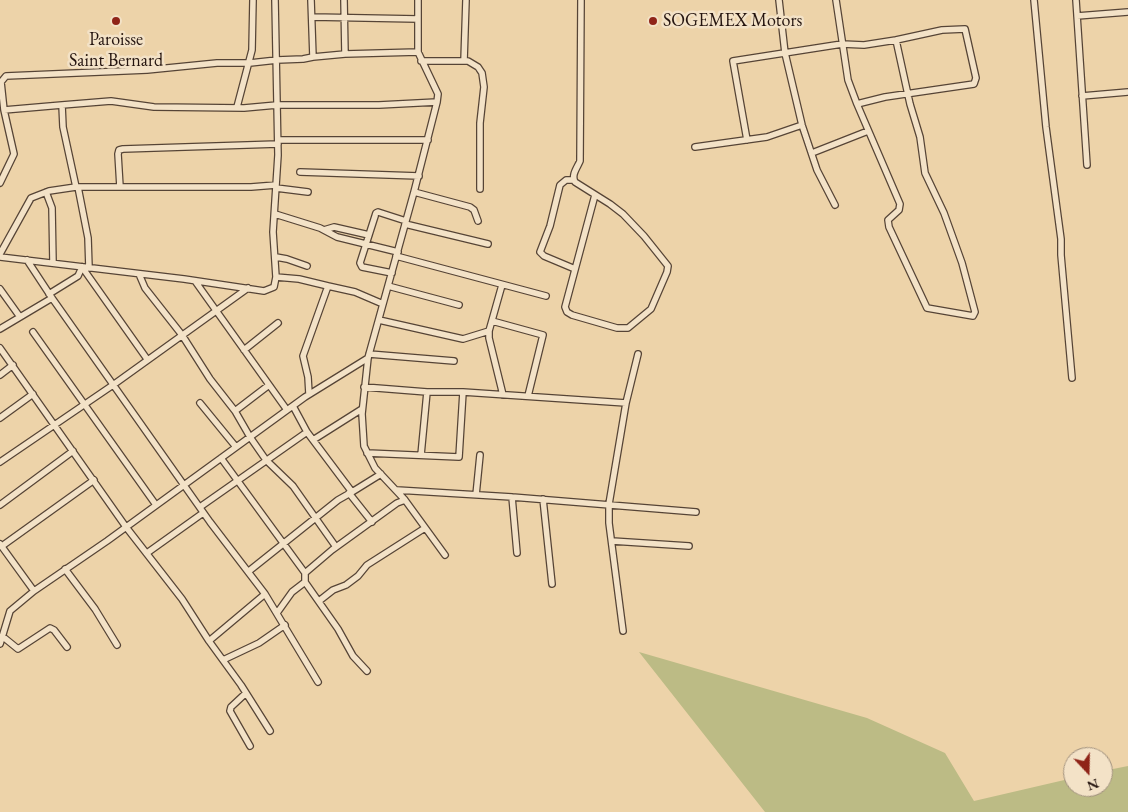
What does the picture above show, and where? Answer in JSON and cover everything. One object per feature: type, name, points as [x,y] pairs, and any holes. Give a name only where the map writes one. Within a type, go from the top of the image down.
[{"type":"street","points":[[237,107],[252,50],[253,0]]},
{"type":"street","points":[[275,0],[278,174],[276,187],[273,232],[276,258],[274,287],[264,291],[0,255],[32,198],[46,192],[77,187],[276,187],[308,192]]},
{"type":"street","points":[[311,0],[313,57]]},
{"type":"street","points":[[344,0],[345,54]]},
{"type":"street","points":[[418,0],[418,52],[438,94],[438,102],[368,356],[362,409],[362,432],[367,453],[375,468],[397,490],[445,555]]},
{"type":"street","points":[[464,61],[466,0]]},
{"type":"street","points":[[573,180],[580,161],[581,0]]},
{"type":"street","points":[[778,0],[785,53],[802,125],[817,170],[835,205]]},
{"type":"street","points":[[836,0],[848,80],[900,204],[899,210],[888,220],[888,224],[929,310],[973,316],[975,312],[962,263],[944,213],[925,173],[920,137],[910,104],[896,40]]},
{"type":"street","points":[[1034,0],[1046,127],[1061,239],[1072,378]]},
{"type":"street","points":[[1076,0],[1087,165]]},
{"type":"street","points":[[1077,16],[1128,12]]},
{"type":"street","points":[[312,17],[418,19]]},
{"type":"street","points":[[747,140],[733,61],[842,44],[864,45],[942,30],[962,28],[966,31],[976,78],[974,84],[857,104]]},
{"type":"street","points":[[1,178],[14,154],[4,110],[1,82],[6,76],[148,70],[218,63],[303,59],[345,54],[418,52]]},
{"type":"street","points":[[421,61],[464,61],[473,63],[482,73],[484,87],[480,123],[480,188]]},
{"type":"street","points":[[1082,96],[1128,92]]},
{"type":"street","points":[[4,110],[111,101],[154,107],[379,105],[438,102]]},
{"type":"street","points":[[62,105],[63,127],[88,238],[89,268]]},
{"type":"street","points":[[695,147],[767,137],[802,125]]},
{"type":"street","points":[[812,153],[868,131]]},
{"type":"street","points":[[120,187],[118,154],[119,150],[122,149],[278,142],[428,140]]},
{"type":"street","points":[[300,172],[419,176]]},
{"type":"street","points":[[575,269],[544,256],[540,252],[550,226],[560,185],[566,180],[573,180],[610,204],[634,224],[666,263],[667,272],[650,309],[628,328],[622,329],[567,312],[565,306],[575,269],[595,195]]},
{"type":"street","points":[[46,192],[52,208],[53,263]]},
{"type":"street","points":[[414,192],[470,207],[474,210],[478,221]]},
{"type":"street","points":[[392,273],[360,265],[375,216],[378,212],[406,222],[488,244]]},
{"type":"street","points":[[274,214],[324,230],[338,237],[546,296]]},
{"type":"street","points":[[324,230],[334,227],[369,235]]},
{"type":"street","points":[[276,258],[287,259],[307,266]]},
{"type":"street","points":[[26,260],[203,513],[249,571],[277,613],[318,682]]},
{"type":"street","points":[[0,329],[78,276],[82,267]]},
{"type":"street","points":[[82,267],[146,359]]},
{"type":"street","points":[[139,274],[146,288],[182,335],[266,460],[293,486],[336,548]]},
{"type":"street","points":[[276,277],[299,279],[355,292],[383,304]]},
{"type":"street","points":[[195,281],[287,410]]},
{"type":"street","points":[[502,285],[489,331],[489,338],[503,395]]},
{"type":"street","points":[[309,394],[308,377],[303,356],[328,286]]},
{"type":"street","points":[[388,286],[459,305]]},
{"type":"street","points":[[0,288],[20,317]]},
{"type":"street","points":[[0,462],[113,385],[146,359],[248,288]]},
{"type":"street","points":[[379,320],[463,339],[489,331]]},
{"type":"street","points":[[492,321],[543,335],[528,396]]},
{"type":"street","points":[[244,350],[278,323]]},
{"type":"street","points":[[33,332],[156,505]]},
{"type":"street","points":[[0,348],[126,527],[182,599],[270,731]]},
{"type":"street","points":[[623,631],[609,504],[626,403],[638,354]]},
{"type":"street","points":[[0,644],[10,610],[34,591],[126,527],[309,394],[368,356],[454,361]]},
{"type":"street","points":[[0,375],[13,365]]},
{"type":"street","points":[[234,411],[270,385]]},
{"type":"street","points":[[364,387],[626,403]]},
{"type":"street","points":[[421,455],[427,392]]},
{"type":"street","points":[[367,453],[460,457],[463,392]]},
{"type":"street","points":[[0,418],[33,394]]},
{"type":"street","points":[[200,403],[236,447]]},
{"type":"street","points":[[293,406],[307,432],[372,522]]},
{"type":"street","points":[[313,440],[362,409]]},
{"type":"street","points":[[200,507],[307,432]]},
{"type":"street","points":[[0,505],[73,452]]},
{"type":"street","points":[[476,495],[480,455]]},
{"type":"street","points":[[221,458],[305,573],[306,582],[354,656],[366,671]]},
{"type":"street","points":[[249,571],[350,493],[381,474]]},
{"type":"street","points":[[34,591],[1,544],[94,480]]},
{"type":"street","points":[[397,490],[543,499],[696,512]]},
{"type":"street","points":[[512,497],[517,553]]},
{"type":"street","points":[[543,499],[552,584]]},
{"type":"street","points":[[305,573],[397,503],[405,500]]},
{"type":"street","points":[[147,553],[203,513]]},
{"type":"street","points":[[319,601],[333,590],[346,585],[358,576],[367,565],[425,528]]},
{"type":"street","points":[[612,541],[689,546]]},
{"type":"street","points":[[65,569],[95,609],[117,645]]},
{"type":"street","points":[[277,613],[292,592],[306,582]]},
{"type":"street","points":[[209,642],[264,594]]},
{"type":"street","points":[[222,660],[259,643],[284,625]]},
{"type":"street","points":[[2,636],[18,649],[50,628],[54,630],[67,648]]},
{"type":"street","points":[[246,693],[231,707],[230,711],[231,716],[250,746]]},
{"type":"shaded area","points":[[639,652],[867,718],[945,753],[974,801],[1063,780],[1063,797],[1113,797],[1113,769],[1128,766],[1128,812],[765,812]]},
{"type":"place","name":"Paroisse Saint Bernard","points":[[116,21]]},
{"type":"place","name":"SOGEMEX Motors","points":[[653,21]]}]
